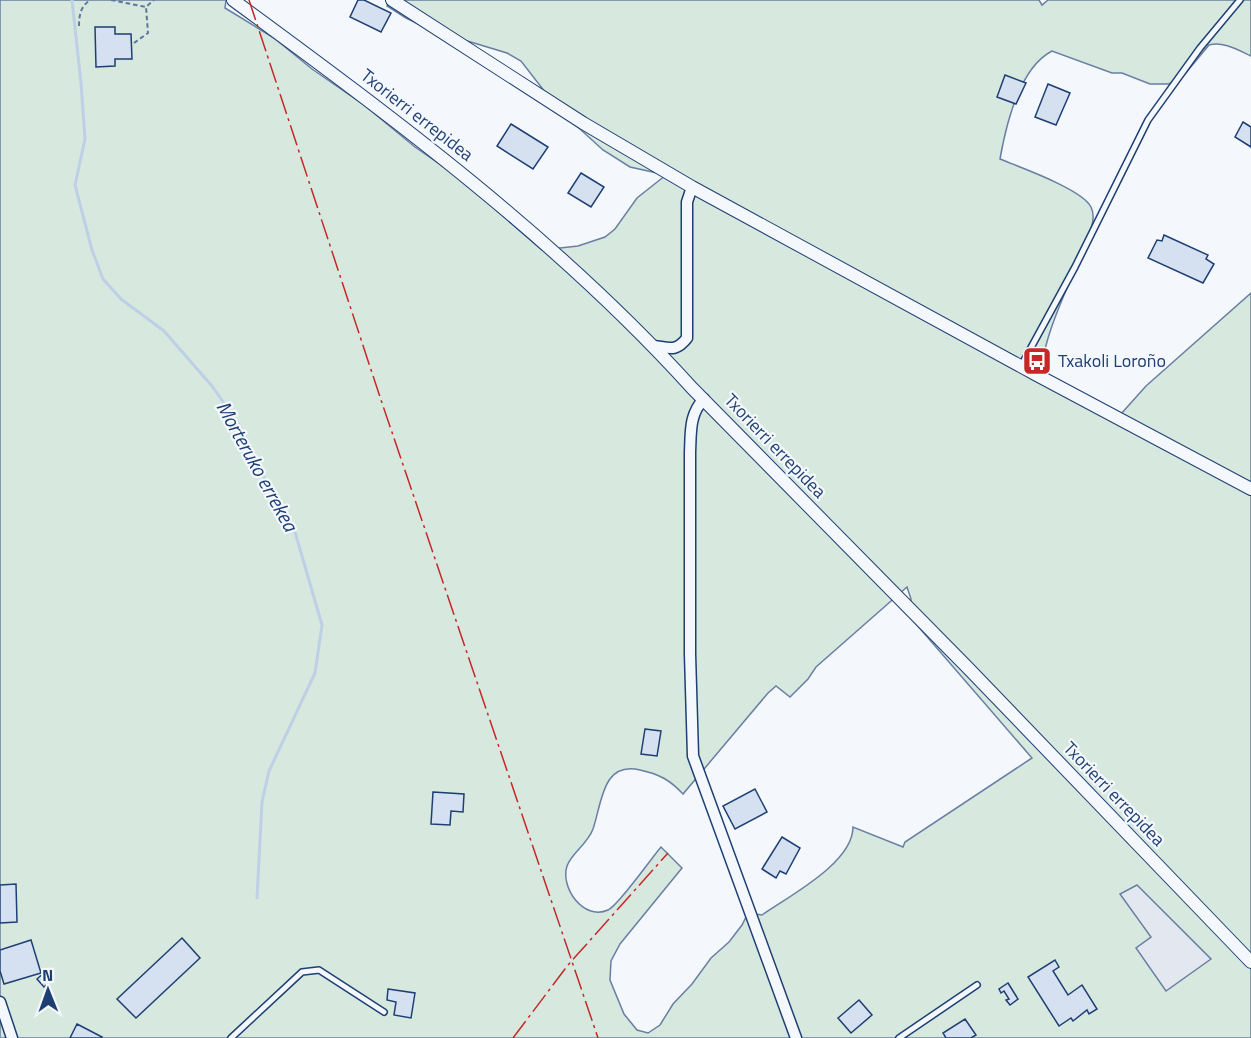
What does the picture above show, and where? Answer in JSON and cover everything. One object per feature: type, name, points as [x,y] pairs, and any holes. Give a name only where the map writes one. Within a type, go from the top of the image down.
[{"type":"street","name":"Txorierri errepidea","points":[[233,0],[441,156],[579,276],[654,346],[1251,962]]},
{"type":"street","points":[[392,0],[584,123],[692,186],[1251,489]]},
{"type":"street","points":[[654,346],[672,349],[680,346],[687,338],[687,202],[692,186]]},
{"type":"street","points":[[704,399],[696,407],[691,424],[690,452],[690,654],[693,756],[796,1038]]},
{"type":"street","points":[[0,1002],[12,1038]]},
{"type":"lane","points":[[1021,366],[1075,267],[1148,120],[1200,48],[1240,0]]},
{"type":"lane","points":[[231,1038],[302,972],[311,969],[319,970],[384,1012]]},
{"type":"lane","points":[[899,1038],[977,985]]},
{"type":"path","points":[[80,26],[79,15],[86,3],[91,0]]},
{"type":"path","points":[[111,0],[146,7]]},
{"type":"path","points":[[146,7],[154,0]]},
{"type":"path","points":[[134,43],[148,33],[146,7]]},
{"type":"shaded area","points":[[0,0],[226,0],[225,8],[274,38],[312,69],[364,105],[415,147],[471,186],[542,250],[578,246],[605,237],[615,229],[637,198],[666,175],[630,167],[603,150],[559,110],[521,61],[507,53],[431,30],[387,6],[389,0],[1039,0],[1042,5],[1048,0],[1251,0],[1251,56],[1225,45],[1209,45],[1185,74],[1169,84],[1150,84],[1052,51],[1031,70],[1023,84],[1010,114],[1000,159],[1076,193],[1091,207],[1093,215],[1088,239],[1059,307],[1046,345],[1043,374],[1120,415],[1146,386],[1251,293],[1251,1038],[0,1038]],"holes":[[[907,587],[911,599],[910,617],[1032,758],[905,842],[903,847],[853,827],[850,840],[843,853],[831,866],[762,915],[748,913],[729,942],[711,958],[692,984],[673,1004],[660,1025],[648,1033],[637,1030],[624,1014],[610,980],[611,961],[620,944],[682,868],[661,847],[613,907],[599,912],[590,911],[576,900],[567,883],[567,866],[590,835],[606,786],[611,778],[627,769],[640,770],[664,778],[683,794],[776,686],[790,697],[808,679],[816,667]]]},
{"type":"shaded area","points":[[1137,885],[1211,959],[1166,991],[1136,948],[1151,937],[1120,894]]},
{"type":"building","points":[[358,0],[364,0],[391,13],[381,32],[350,17]]},
{"type":"building","points":[[95,27],[115,27],[115,34],[131,34],[132,59],[115,59],[115,66],[96,67]]},
{"type":"building","points":[[1005,75],[1026,83],[1016,104],[997,97]]},
{"type":"building","points":[[1048,84],[1070,93],[1056,125],[1035,117]]},
{"type":"building","points":[[1243,122],[1251,127],[1251,147],[1235,137]]},
{"type":"building","points":[[511,124],[548,147],[533,169],[497,146]]},
{"type":"building","points":[[581,173],[604,187],[591,207],[568,193]]},
{"type":"building","points":[[1164,235],[1208,255],[1206,259],[1214,264],[1203,283],[1148,258],[1157,240],[1162,241]]},
{"type":"building","points":[[645,729],[661,731],[657,756],[641,754]]},
{"type":"building","points":[[755,789],[767,812],[735,829],[723,806]]},
{"type":"building","points":[[433,792],[464,794],[463,812],[451,811],[450,825],[431,824]]},
{"type":"building","points":[[782,837],[800,848],[786,874],[780,871],[776,878],[762,869]]},
{"type":"building","points":[[16,884],[17,922],[0,923],[0,885]]},
{"type":"building","points":[[182,938],[200,958],[136,1018],[117,999]]},
{"type":"building","points":[[31,940],[41,973],[4,984],[0,971],[0,950]]},
{"type":"building","points":[[1055,960],[1059,967],[1053,971],[1068,995],[1082,985],[1097,1009],[1089,1014],[1087,1010],[1073,1021],[1071,1018],[1059,1026],[1028,977]]},
{"type":"building","points":[[45,972],[52,980],[44,987],[37,979]]},
{"type":"building","points":[[1008,983],[1018,999],[1010,1005],[1004,991],[1001,993],[999,989]]},
{"type":"building","points":[[388,989],[415,993],[411,1018],[394,1015],[396,1002],[387,1000]]},
{"type":"building","points":[[859,1000],[872,1015],[851,1033],[838,1018]]},
{"type":"building","points":[[965,1019],[976,1035],[971,1038],[946,1038],[943,1033]]},
{"type":"building","points":[[77,1024],[102,1037],[70,1038]]},
{"type":"waterway","name":"Morteruko errekea","points":[[72,0],[85,139],[75,185],[92,250],[103,279],[121,299],[164,331],[212,386],[238,423],[252,456],[295,532],[322,625],[315,673],[269,771],[262,802],[257,898]]},
{"type":"power","points":[[249,0],[381,400],[598,1038]]},
{"type":"power","points":[[513,1038],[568,965],[668,853]]},
{"type":"place","name":"Txakoli Loroño","points":[[1037,361]]}]
